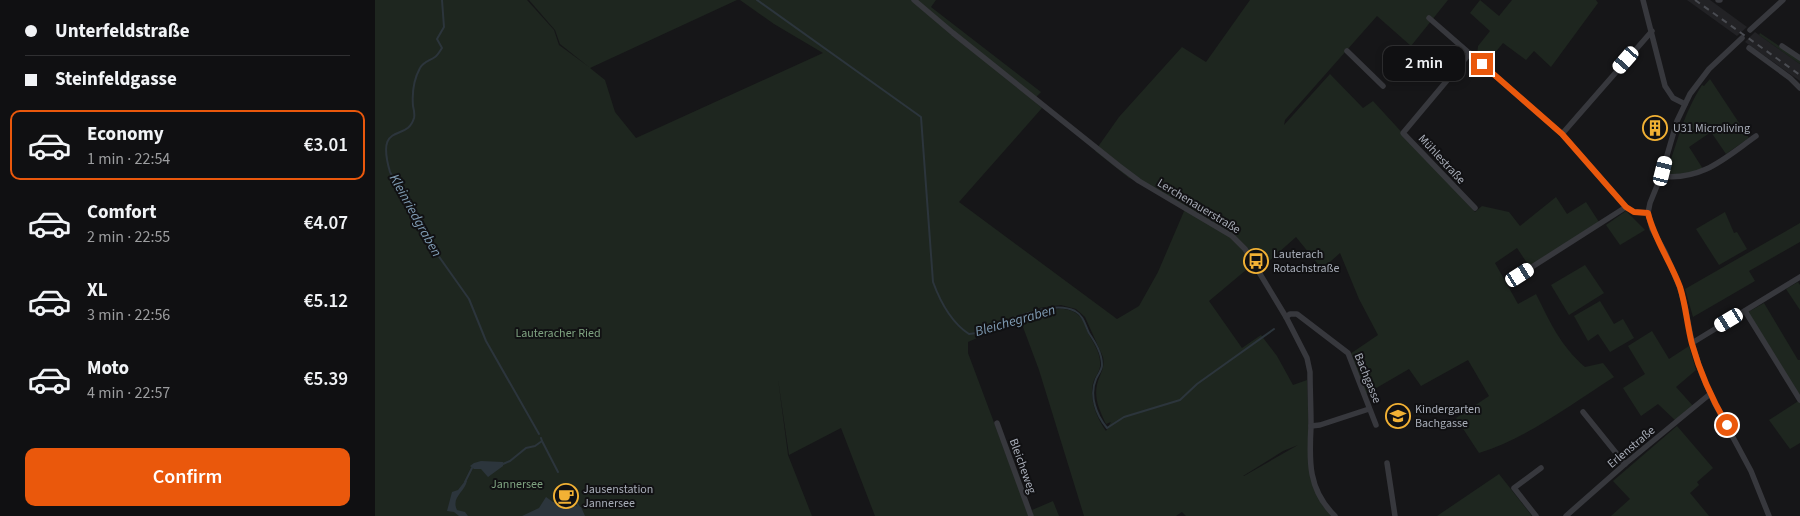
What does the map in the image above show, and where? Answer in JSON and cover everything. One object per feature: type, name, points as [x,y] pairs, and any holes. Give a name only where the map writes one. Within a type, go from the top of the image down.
[{"type":"street","name":"Lerchenauerstraße","points":[[914,0],[1119,166],[1175,204],[1232,236],[1245,249],[1286,317],[1307,358],[1310,372],[1311,474],[1322,501],[1335,516]]},
{"type":"street","points":[[1643,0],[1665,86],[1673,98],[1685,104]]},
{"type":"street","points":[[1750,30],[1783,0]]},
{"type":"street","points":[[1429,18],[1562,134],[1626,207],[1634,212],[1648,213]]},
{"type":"street","points":[[1562,134],[1652,31]]},
{"type":"street","points":[[1742,38],[1705,74],[1685,104],[1648,213],[1652,229],[1665,252],[1680,288],[1692,343],[1710,394],[1751,471],[1767,513],[1760,516]]},
{"type":"street","points":[[1782,46],[1800,58]]},
{"type":"street","points":[[1749,48],[1790,78],[1800,88]]},
{"type":"street","points":[[1347,51],[1383,86]]},
{"type":"street","name":"Mühlestraße","points":[[1470,54],[1403,132],[1475,208]]},
{"type":"street","points":[[1661,176],[1672,178],[1701,173],[1756,136]]},
{"type":"street","points":[[1510,281],[1626,207]]},
{"type":"street","points":[[1692,343],[1800,278]]},
{"type":"street","points":[[1745,311],[1800,400]]},
{"type":"street","name":"Bachgasse","points":[[1286,317],[1290,314],[1297,314],[1348,353],[1376,425]]},
{"type":"street","name":"Erlenstraße","points":[[1566,516],[1625,464],[1710,394]]},
{"type":"street","points":[[1311,426],[1320,425],[1369,408]]},
{"type":"street","points":[[1583,412],[1625,464]]},
{"type":"street","name":"Bleicheweg","points":[[997,423],[1031,516]]},
{"type":"street","points":[[1387,462],[1395,516]]},
{"type":"street","points":[[1536,516],[1514,488],[1541,468]]},
{"type":"shaded area","points":[[1687,0],[1710,0],[1747,27],[1737,36]]},
{"type":"shaded area","points":[[1755,32],[1800,64],[1800,81],[1745,42]]},
{"type":"shaded area","points":[[481,461],[503,462],[503,466],[488,477],[481,469],[474,469],[470,466]]},
{"type":"shaded area","points":[[467,481],[457,498],[456,506],[457,510],[465,512],[468,516],[459,516],[454,512],[447,511],[452,492],[458,490]]},
{"type":"shaded area","name":"Jannersee","points":[[546,497],[553,502],[581,507],[585,516],[522,516],[539,508]]},
{"type":"green space","name":"Lauteracher Ried","points":[[375,0],[527,0],[554,30],[559,45],[589,67],[560,44],[555,30],[529,0],[737,0],[590,68],[605,80],[615,112],[636,138],[823,53],[774,24],[740,0],[936,0],[931,7],[1041,92],[1033,100],[1042,108],[959,202],[1117,319],[1139,306],[1158,272],[1185,209],[1149,185],[1129,178],[1095,151],[1119,117],[1182,47],[1206,62],[1250,0],[1448,0],[1411,46],[1377,16],[1285,120],[1284,125],[1330,74],[1363,108],[1373,101],[1475,212],[1482,206],[1509,212],[1520,226],[1556,197],[1567,214],[1586,202],[1599,222],[1529,266],[1517,248],[1495,263],[1518,304],[1536,294],[1557,334],[1576,359],[1585,367],[1603,363],[1614,377],[1532,430],[1497,447],[1479,453],[1456,418],[1489,396],[1468,360],[1421,386],[1409,369],[1366,394],[1350,354],[1378,335],[1359,299],[1340,253],[1322,269],[1296,237],[1259,270],[1252,265],[1209,301],[1242,348],[1261,335],[1277,356],[1293,385],[1307,380],[1311,479],[1323,506],[1333,516],[1186,516],[1182,512],[1176,516],[1084,516],[1039,370],[1020,319],[968,342],[968,353],[1029,516],[875,516],[841,428],[789,455],[778,379],[788,455],[812,516],[375,516]],"holes":[[[1061,305],[1076,309],[1085,317],[1103,357],[1103,367],[1098,381],[1096,398],[1106,424],[1111,422],[1106,431],[1096,413],[1092,393],[1092,386],[1100,367],[1100,358],[1082,319],[1076,313],[1062,309],[1054,309],[1024,317],[1039,308]],[[1298,445],[1244,476],[1243,476],[1283,451]]]},
{"type":"green space","points":[[1480,0],[1499,16],[1512,0],[1596,0],[1598,3],[1551,67],[1534,51],[1526,60],[1503,43],[1486,64],[1477,56],[1478,46],[1490,31],[1470,13]]},
{"type":"green space","points":[[1760,33],[1800,60],[1800,64],[1759,35]]},
{"type":"green space","points":[[1710,79],[1749,138],[1726,154],[1711,132],[1689,147],[1703,169],[1686,175],[1668,174],[1667,171],[1690,106],[1702,85],[1704,86]]},
{"type":"green space","points":[[1626,211],[1645,230],[1620,245],[1606,225]]},
{"type":"green space","points":[[1725,212],[1734,233],[1737,232],[1747,249],[1719,265],[1696,229]]},
{"type":"green space","points":[[1800,223],[1800,242],[1749,271],[1755,281],[1693,317],[1685,289]]},
{"type":"green space","points":[[1585,265],[1604,293],[1569,315],[1551,285]]},
{"type":"green space","points":[[1798,282],[1800,285],[1800,310],[1786,289]]},
{"type":"green space","points":[[1600,301],[1614,324],[1623,319],[1634,338],[1610,352],[1598,334],[1588,341],[1574,316]]},
{"type":"green space","points":[[1764,303],[1798,360],[1800,360],[1800,396],[1748,312]]},
{"type":"green space","points":[[1652,331],[1669,359],[1689,346],[1696,370],[1676,387],[1693,406],[1676,421],[1658,404],[1641,416],[1623,388],[1645,374],[1628,346]]},
{"type":"green space","points":[[1800,400],[1800,443],[1790,449],[1769,420]]},
{"type":"green space","points":[[1677,426],[1713,468],[1697,482],[1699,485],[1690,493],[1709,516],[1611,516],[1630,499],[1613,481]]},
{"type":"green space","points":[[1499,474],[1532,516],[1437,516]]},
{"type":"green space","points":[[1053,501],[1059,516],[1033,516],[1032,510]]},
{"type":"waterway","name":"Kleinriedgraben","points":[[442,0],[444,27],[437,39],[442,48],[436,56],[420,68],[413,92],[414,116],[410,125],[405,130],[389,139],[386,145],[386,156],[390,172],[435,251],[469,299],[486,341],[539,434]]},
{"type":"waterway","name":"Bleichegraben","points":[[757,0],[921,117],[933,282],[943,304],[957,324],[969,334],[977,333],[1040,310],[1065,308],[1078,313],[1084,321],[1101,356],[1102,367],[1096,379],[1093,392],[1097,411],[1107,428],[1124,417],[1180,400],[1197,384],[1274,329]]},
{"type":"waterway","points":[[503,464],[510,461],[526,448],[535,446],[542,441],[541,438]]},
{"type":"waterway","name":"Kleinriedgraben","points":[[542,441],[558,472]]},
{"type":"waterway","points":[[465,482],[472,468]]},
{"type":"waterway","name":"Kleinriedgraben","points":[[565,484],[579,507]]},
{"type":"railway","points":[[1695,0],[1800,75]]},
{"type":"place","name":"U31 Microliving","points":[[1655,128]]},
{"type":"place","name":"Lauterach Rotachstraße","points":[[1256,261]]},
{"type":"place","name":"Kindergarten Bachgasse","points":[[1398,416]]},
{"type":"place","name":"Jausenstation Jannersee","points":[[566,496]]},
{"type":"route","points":[[1482,64],[1562,134],[1626,207],[1634,212],[1648,213],[1652,229],[1665,252],[1680,288],[1692,343],[1702,376],[1727,425]]}]
